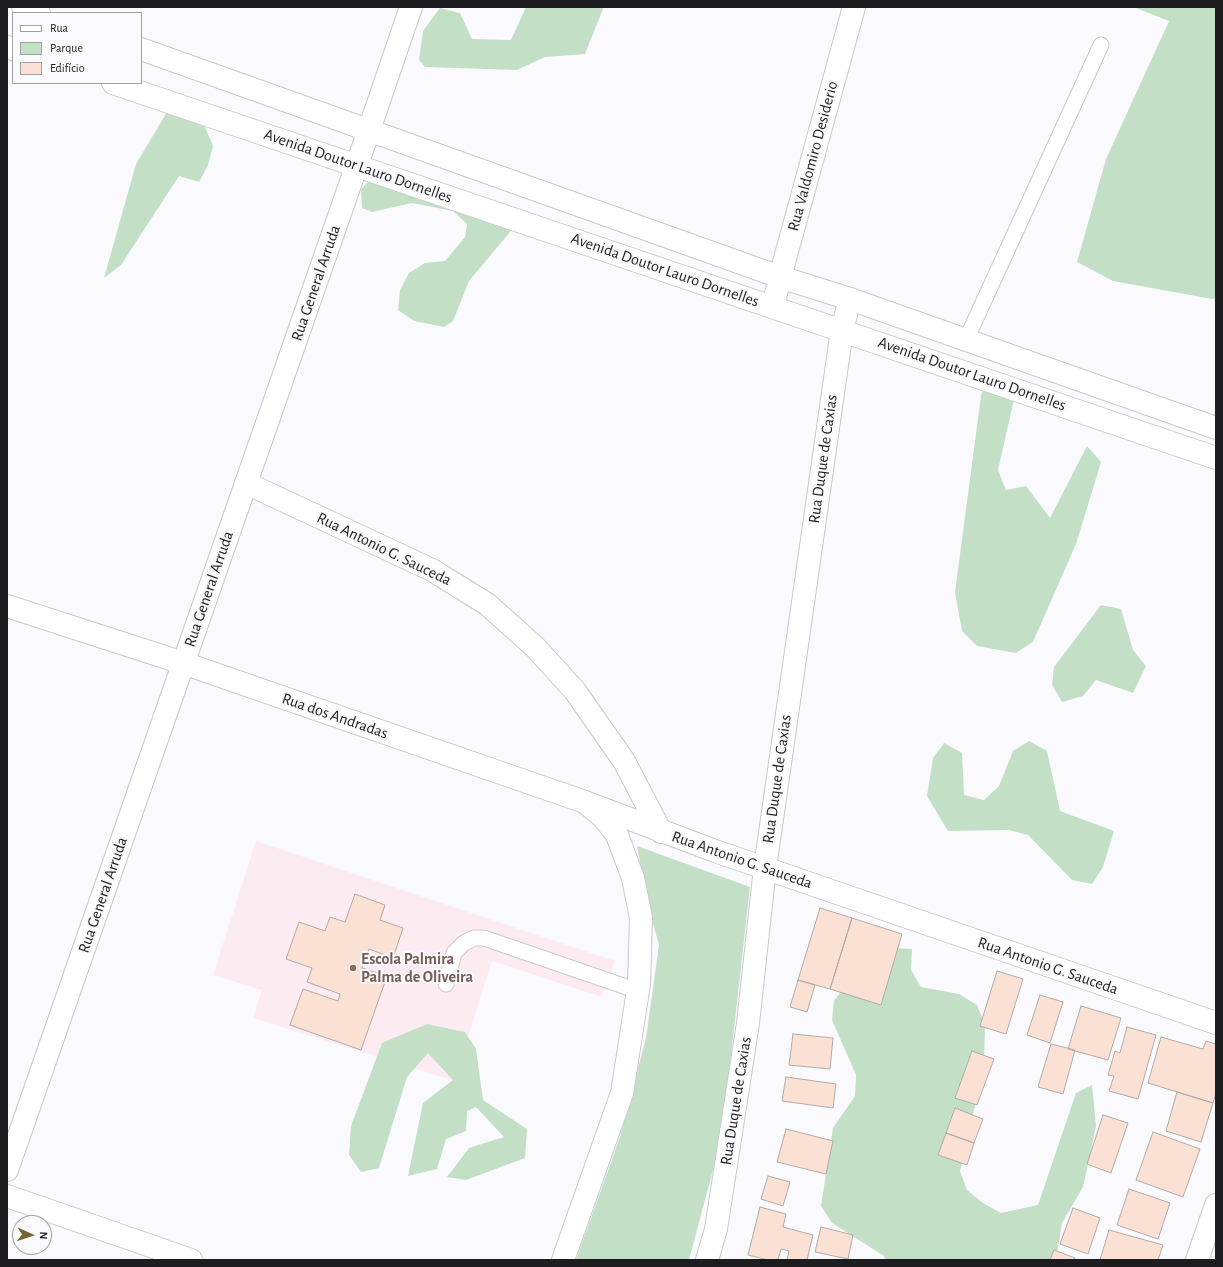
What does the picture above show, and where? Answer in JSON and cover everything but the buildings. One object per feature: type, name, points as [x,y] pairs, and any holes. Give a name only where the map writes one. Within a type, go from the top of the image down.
[{"type":"street","points":[[23,7],[36,12]]},
{"type":"street","name":"Rua General Arruda","points":[[7,1170],[411,7]]},
{"type":"street","name":"Rua Valdomiro Desiderio","points":[[773,306],[854,7]]},
{"type":"street","name":"Avenida Doutor Lauro Dornelles","points":[[142,49],[780,277],[850,299],[1216,428]]},
{"type":"street","name":"Avenida Doutor Lauro Dornelles","points":[[116,84],[773,306],[1216,458]]},
{"type":"street","name":"Rua Duque de Caxias","points":[[707,1260],[716,1229],[748,1023],[764,868],[842,330],[850,299]]},
{"type":"street","name":"Rua Antonio G. Sauceda","points":[[246,483],[432,570],[487,604],[535,647],[575,691],[624,760],[661,832],[1216,1023]]},
{"type":"street","name":"Rua dos Andradas","points":[[7,606],[183,664],[585,802],[661,832]]},
{"type":"street","points":[[563,1260],[622,1093],[638,991],[641,918],[632,878],[617,835],[604,818],[585,802]]},
{"type":"street","points":[[7,1196],[191,1260]]},
{"type":"street","points":[[1197,1260],[1216,1205]]},
{"type":"lane","points":[[966,340],[1101,45]]},
{"type":"lane","points":[[446,984],[454,953],[464,943],[474,938],[484,938],[638,991]]},
{"type":"shaded area","name":"Escola Palmira Palma de Oliveira","points":[[256,841],[615,961],[602,997],[492,961],[454,1081],[253,1018],[262,990],[213,975]]},
{"type":"green space","points":[[526,7],[602,7],[603,9],[585,54],[545,57],[517,70],[425,67],[419,60],[423,31],[440,8],[460,13],[472,39],[511,40]]},
{"type":"green space","points":[[1133,7],[1216,7],[1216,298],[1212,299],[1113,281],[1077,262],[1106,159],[1169,21]]},
{"type":"green space","points":[[167,112],[205,127],[213,146],[208,165],[199,182],[179,176],[121,265],[104,278],[136,164]]},
{"type":"green space","points":[[375,175],[513,222],[510,232],[469,281],[453,321],[444,327],[414,321],[398,310],[400,290],[409,273],[425,263],[445,261],[465,237],[467,224],[453,211],[412,203],[372,212],[362,208],[361,189]]},
{"type":"green space","points":[[986,378],[1015,395],[998,470],[1006,490],[1026,486],[1050,518],[1087,446],[1101,462],[1076,544],[1033,642],[1016,653],[977,646],[962,631],[955,592],[981,396]]},
{"type":"green space","points":[[1101,605],[1121,609],[1133,650],[1146,666],[1133,693],[1096,680],[1083,696],[1062,702],[1052,685],[1054,667]]},
{"type":"green space","points":[[1029,741],[1047,751],[1060,811],[1114,831],[1103,867],[1092,884],[1072,880],[1028,835],[1009,830],[948,831],[927,796],[933,758],[944,743],[962,753],[964,795],[984,800],[999,786],[1013,751]]},
{"type":"green space","points":[[637,846],[750,887],[722,1136],[689,1260],[576,1260],[620,1137],[646,1038],[659,945],[649,909]]},
{"type":"green space","points":[[892,948],[912,949],[911,970],[921,987],[959,994],[977,1005],[985,1025],[984,1066],[960,1171],[967,1190],[983,1203],[1001,1213],[1038,1205],[1076,1093],[1092,1085],[1096,1126],[1083,1187],[1062,1223],[1056,1260],[885,1260],[884,1256],[832,1223],[821,1206],[833,1128],[855,1096],[856,1075],[832,1020],[834,1001],[858,969]]},
{"type":"green space","points":[[427,1024],[465,1032],[476,1049],[483,1100],[527,1129],[525,1158],[466,1180],[447,1177],[469,1148],[504,1137],[476,1107],[467,1111],[466,1131],[446,1139],[437,1169],[408,1176],[423,1103],[453,1080],[428,1053],[407,1077],[379,1168],[361,1172],[349,1155],[351,1126],[382,1043]]},
{"type":"place","name":"Escola Palmira Palma de Oliveira","points":[[353,968]]}]
